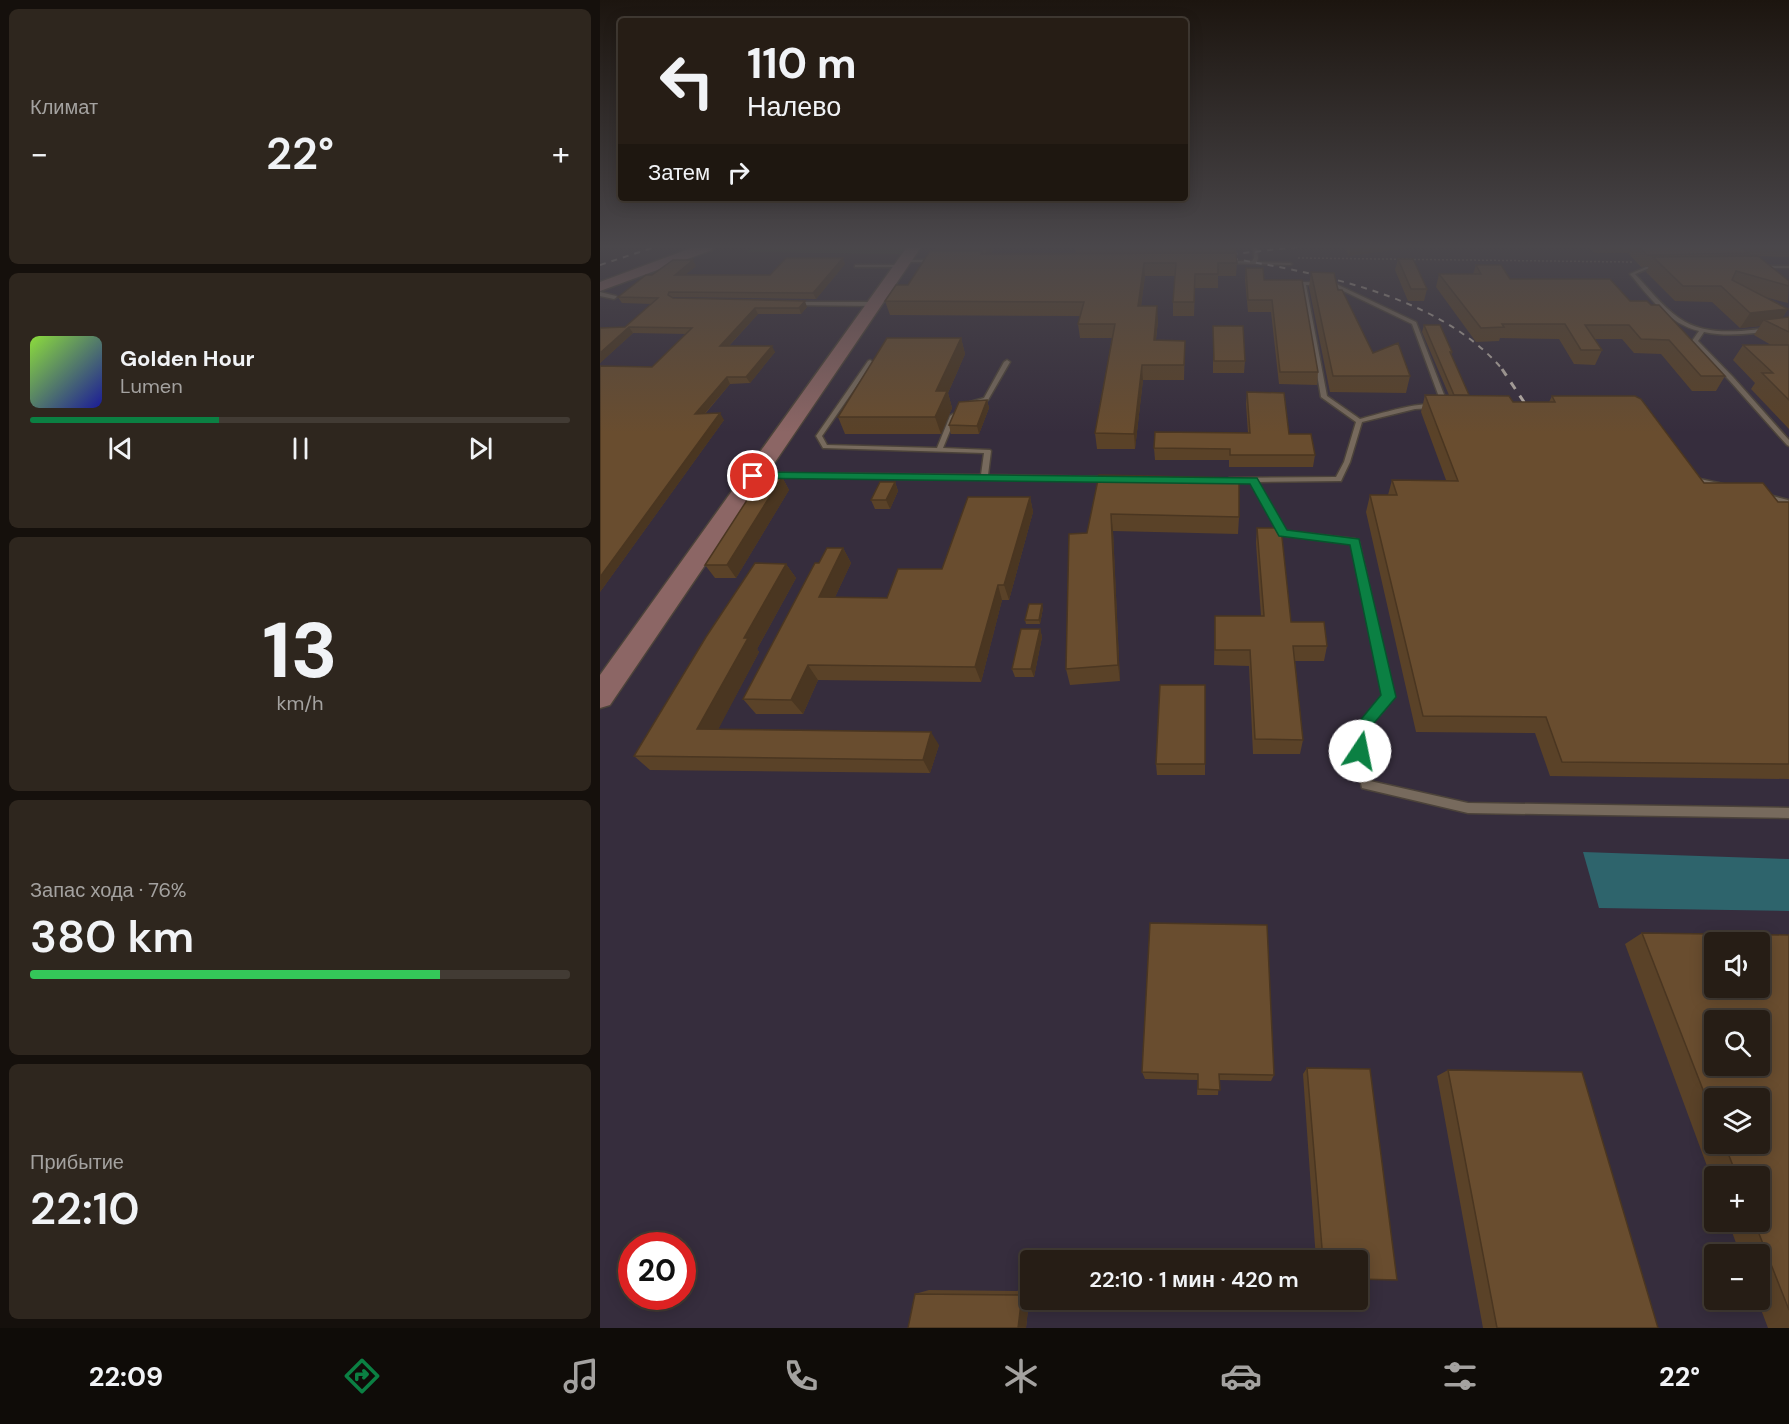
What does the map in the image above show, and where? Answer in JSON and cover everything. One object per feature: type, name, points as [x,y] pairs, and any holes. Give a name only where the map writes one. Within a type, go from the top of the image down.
[{"type":"street","points":[[600,697],[871,309]]},
{"type":"lane","points":[[1308,309],[1324,397],[1359,421],[1415,407],[1456,406]]},
{"type":"lane","points":[[1385,309],[1414,323],[1445,406]]},
{"type":"lane","points":[[1668,309],[1681,322],[1702,331],[1738,333],[1789,327]]},
{"type":"lane","points":[[1702,331],[1695,340],[1731,376],[1749,400],[1789,444]]},
{"type":"lane","points":[[870,362],[819,436],[825,447],[988,452],[984,477]]},
{"type":"lane","points":[[967,404],[986,399],[1007,362]]},
{"type":"lane","points":[[939,450],[957,406]]},
{"type":"lane","points":[[1219,480],[1339,479],[1347,462],[1359,421]]},
{"type":"lane","points":[[1685,470],[1692,479],[1726,486]]},
{"type":"lane","points":[[753,476],[1125,479]]},
{"type":"lane","points":[[1254,481],[1283,533],[1355,542],[1389,697],[1356,734],[1366,785],[1468,808],[1789,813]]},
{"type":"lane","points":[[1758,494],[1785,502],[1789,507]]},
{"type":"shaded area","points":[[600,309],[1789,309],[1789,1328],[600,1328]]},
{"type":"water","points":[[1583,852],[1789,859],[1789,911],[1599,908]]},
{"type":"building","points":[[646,309],[754,309],[720,346],[772,346],[746,377],[727,377],[695,414],[720,413],[600,577],[600,366],[652,367],[692,328],[629,327],[600,353],[600,328],[625,327]]},
{"type":"building","points":[[1082,309],[1157,309],[1154,340],[1185,341],[1184,365],[1142,365],[1134,434],[1095,433],[1115,324],[1078,324]]},
{"type":"building","points":[[1273,309],[1307,309],[1318,372],[1280,372]]},
{"type":"building","points":[[1319,309],[1351,309],[1373,353],[1398,343],[1410,376],[1333,376]]},
{"type":"building","points":[[1466,309],[1663,309],[1725,376],[1701,376],[1669,340],[1641,339],[1629,325],[1585,325],[1602,350],[1581,350],[1565,324],[1502,324],[1504,327],[1481,328]]},
{"type":"building","points":[[1746,309],[1788,309],[1750,313]]},
{"type":"building","points":[[1789,317],[1789,332],[1764,320]]},
{"type":"building","points":[[1424,325],[1440,325],[1469,395],[1454,395]]},
{"type":"building","points":[[1213,326],[1243,326],[1245,361],[1214,361]]},
{"type":"building","points":[[887,338],[961,338],[936,391],[947,391],[935,417],[838,417]]},
{"type":"building","points":[[1743,345],[1789,345],[1789,400],[1762,373],[1773,373]]},
{"type":"building","points":[[1247,392],[1284,393],[1289,434],[1311,434],[1315,455],[1230,455],[1230,449],[1154,448],[1155,432],[1250,433]]},
{"type":"building","points":[[1425,395],[1509,396],[1513,402],[1555,402],[1552,396],[1635,396],[1641,399],[1704,483],[1763,483],[1778,502],[1789,502],[1789,764],[1562,762],[1546,717],[1423,716],[1370,495],[1397,495],[1392,480],[1458,481]]},
{"type":"building","points":[[987,400],[977,426],[949,425],[959,402]]},
{"type":"building","points":[[1099,475],[1239,478],[1239,517],[1111,514],[1118,665],[1066,669],[1069,534],[1087,533]]},
{"type":"building","points":[[762,477],[782,477],[727,565],[705,565]]},
{"type":"building","points":[[880,482],[895,482],[886,500],[871,500]]},
{"type":"building","points":[[968,497],[1030,497],[1004,585],[998,585],[975,667],[808,665],[791,700],[743,699],[815,563],[819,563],[827,548],[843,548],[819,597],[887,598],[898,569],[942,569]]},
{"type":"building","points":[[1257,528],[1281,528],[1291,622],[1324,622],[1327,646],[1293,646],[1303,740],[1255,739],[1250,650],[1215,650],[1215,616],[1264,616]]},
{"type":"building","points":[[755,563],[786,564],[744,638],[748,638],[697,729],[931,732],[923,760],[634,756],[706,637]]},
{"type":"building","points":[[1029,604],[1042,604],[1039,620],[1025,620]]},
{"type":"building","points":[[1021,629],[1040,629],[1031,669],[1012,669]]},
{"type":"building","points":[[1160,685],[1205,685],[1205,764],[1156,764]]},
{"type":"building","points":[[1150,923],[1267,925],[1274,1075],[1219,1074],[1220,1090],[1198,1089],[1198,1074],[1142,1072]]},
{"type":"building","points":[[1642,933],[1704,934],[1704,998],[1770,998],[1770,935],[1789,935],[1789,1310],[1770,1262],[1770,1244],[1763,1244],[1758,1232],[1770,1232],[1770,1166],[1733,1166],[1728,1154],[1770,1154],[1770,1088],[1704,1088],[1704,1092]]},
{"type":"building","points":[[1307,1068],[1370,1069],[1397,1280],[1368,1279],[1368,1250],[1322,1250]]},
{"type":"building","points":[[1448,1070],[1582,1072],[1658,1328],[1497,1328]]},
{"type":"building","points":[[915,1294],[1020,1295],[1018,1328],[908,1328]]},
{"type":"railway","points":[[1419,309],[1444,322],[1476,344],[1502,369]]},
{"type":"railway","points":[[1502,369],[1534,417]]},
{"type":"route","points":[[753,476],[1254,481],[1283,533],[1355,542],[1389,697],[1356,734],[1360,751]]}]
